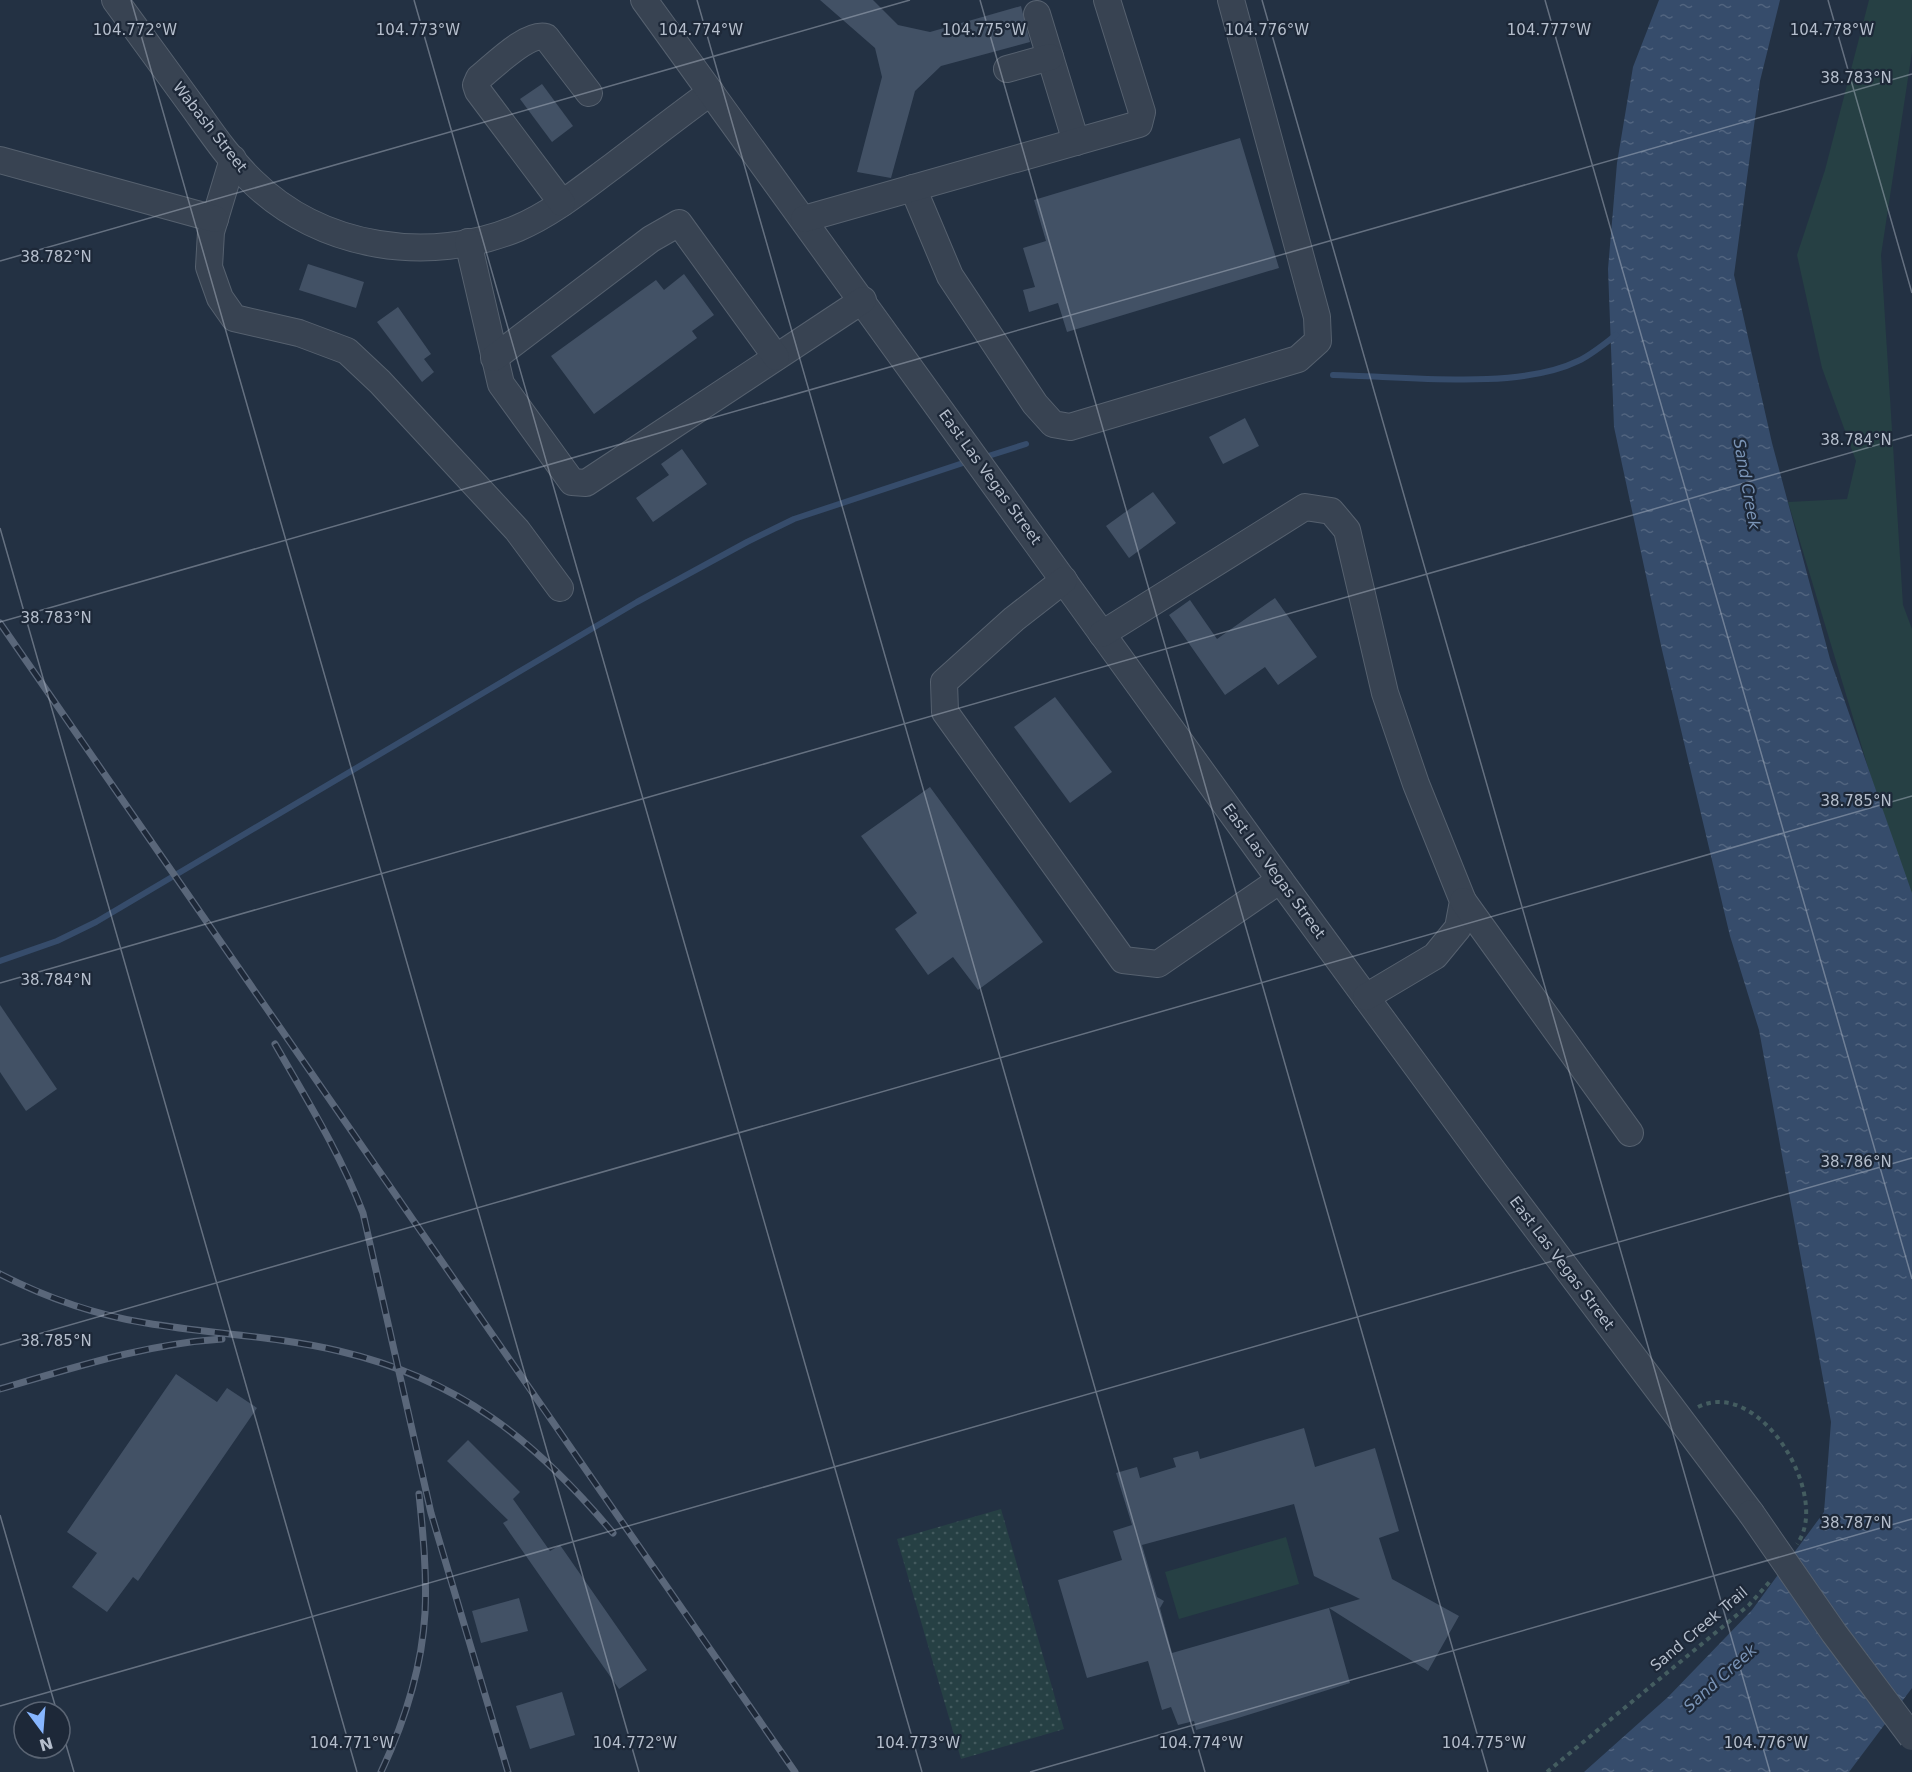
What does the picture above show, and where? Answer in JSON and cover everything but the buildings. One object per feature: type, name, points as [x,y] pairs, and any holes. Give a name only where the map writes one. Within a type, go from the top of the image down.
[{"type":"street","name":"Wabash Street","points":[[115,0],[252,182],[307,221],[336,234],[369,243],[403,248],[436,247],[468,242],[519,227],[562,203],[711,92]]},
{"type":"street","name":"East Las Vegas Street","points":[[644,0],[1280,880],[1751,1514],[1834,1634],[1912,1737]]},
{"type":"street","points":[[804,219],[1139,124],[1142,112],[1107,0]]},
{"type":"street","points":[[913,188],[950,276],[1035,404],[1053,424],[1070,427],[1298,359],[1318,341],[1317,317],[1231,0]]},
{"type":"street","points":[[1037,14],[1076,142]]},
{"type":"street","points":[[562,203],[478,91],[476,85],[479,78],[529,39],[539,36],[546,38],[589,93]]},
{"type":"street","points":[[1007,69],[1050,57]]},
{"type":"street","points":[[233,159],[211,232],[209,267],[220,298],[234,318],[299,333],[347,351],[380,382],[517,530],[560,588]]},
{"type":"street","points":[[0,160],[215,219]]},
{"type":"street","points":[[494,358],[651,239],[679,223],[776,357]]},
{"type":"street","points":[[468,242],[501,384],[572,482],[586,483],[863,300]]},
{"type":"street","points":[[1102,634],[1305,507],[1331,511],[1347,530],[1386,693],[1416,784],[1463,901],[1630,1134]]},
{"type":"street","points":[[1064,580],[1014,619],[944,682],[945,712],[1123,960],[1158,964],[1280,880]]},
{"type":"street","points":[[1366,997],[1435,956],[1458,928],[1463,901]]},
{"type":"path","points":[[1704,1417],[1697,1408],[1709,1402],[1720,1401],[1743,1407],[1772,1430],[1790,1453],[1797,1471],[1805,1507],[1804,1535],[1791,1552]]},
{"type":"path","name":"Sand Creek Trail","points":[[1547,1772],[1749,1605],[1773,1577]]},
{"type":"green space","points":[[1869,0],[1912,0],[1912,52],[1881,255],[1903,605],[1912,629],[1912,897],[1870,774],[1788,502],[1847,499],[1856,461],[1822,368],[1797,255],[1825,170]]},
{"type":"green space","points":[[1001,1509],[1064,1729],[961,1759],[897,1539]]},
{"type":"green space","points":[[1286,1537],[1299,1584],[1179,1619],[1165,1572]]},
{"type":"water","name":"Sand Creek","points":[[1659,0],[1780,0],[1760,81],[1734,275],[1772,443],[1830,659],[1912,893],[1912,1688],[1849,1772],[1584,1772],[1668,1697],[1752,1610],[1824,1512],[1831,1422],[1759,1030],[1730,936],[1662,650],[1614,427],[1608,269],[1617,163],[1633,67]]},
{"type":"waterway","points":[[1333,375],[1458,380],[1524,376],[1553,370],[1578,361],[1593,353],[1616,335]]},
{"type":"waterway","points":[[982,458],[1026,444]]},
{"type":"waterway","points":[[0,961],[57,941],[96,922],[637,602],[747,542],[794,519],[969,461]]},
{"type":"railway","points":[[0,623],[795,1772]]},
{"type":"railway","points":[[275,1044],[333,1148],[363,1213],[431,1513],[508,1772]]},
{"type":"railway","points":[[0,1274],[53,1298],[127,1320],[315,1346],[382,1363],[421,1378],[458,1396],[524,1442],[554,1469],[613,1533]]},
{"type":"railway","points":[[0,1389],[137,1351],[222,1339]]},
{"type":"railway","points":[[381,1772],[410,1694],[423,1633],[425,1568],[419,1494]]}]
